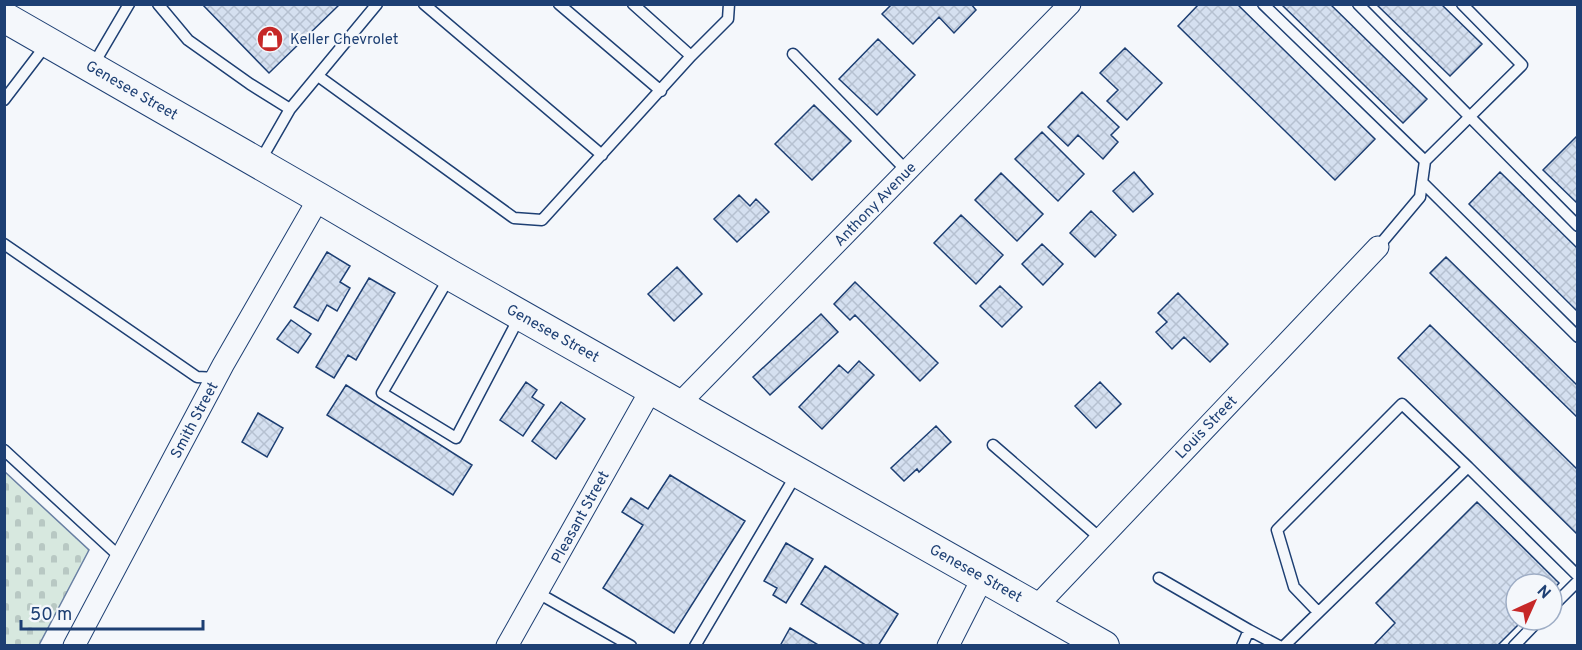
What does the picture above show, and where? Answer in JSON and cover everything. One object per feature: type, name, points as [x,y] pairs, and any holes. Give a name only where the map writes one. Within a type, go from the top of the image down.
[{"type":"main road","name":"Genesee Street","points":[[5,17],[450,275],[1104,645]]},
{"type":"street","name":"Anthony Avenue","points":[[679,404],[1070,4]]},
{"type":"street","name":"Smith Street","points":[[74,645],[216,378],[319,198]]},
{"type":"street","name":"Louis Street","points":[[1036,607],[1378,247]]},
{"type":"street","name":"Pleasant Street","points":[[507,645],[652,388]]},
{"type":"street","points":[[948,645],[983,577]]},
{"type":"lane","points":[[92,67],[129,4]]},
{"type":"lane","points":[[158,4],[188,40],[290,109]]},
{"type":"lane","points":[[259,163],[290,109],[377,4]]},
{"type":"lane","points":[[424,4],[602,155]]},
{"type":"lane","points":[[559,4],[661,91]]},
{"type":"lane","points":[[633,4],[691,56]]},
{"type":"lane","points":[[318,76],[514,218],[542,220],[691,56],[728,19],[729,4]]},
{"type":"lane","points":[[1263,4],[1425,161]]},
{"type":"lane","points":[[1358,4],[1578,226]]},
{"type":"lane","points":[[1378,247],[1420,197],[1425,161],[1522,65],[1462,4]]},
{"type":"lane","points":[[5,97],[48,42]]},
{"type":"lane","points":[[793,54],[907,171]]},
{"type":"lane","points":[[1422,182],[1578,337]]},
{"type":"lane","points":[[4,244],[197,377],[216,378]]},
{"type":"lane","points":[[450,275],[382,393],[456,438],[521,315]]},
{"type":"lane","points":[[1318,612],[1294,587],[1277,530],[1402,404],[1578,576]]},
{"type":"lane","points":[[993,446],[1100,538]]},
{"type":"lane","points":[[4,450],[120,557]]},
{"type":"lane","points":[[1284,645],[1468,467]]},
{"type":"lane","points":[[695,645],[797,473]]},
{"type":"lane","points":[[1159,578],[1279,645]]},
{"type":"lane","points":[[1564,595],[1578,581]]},
{"type":"lane","points":[[538,593],[631,645]]},
{"type":"lane","points":[[1242,645],[1249,630]]},
{"type":"lane","points":[[1514,645],[1527,632]]},
{"type":"green space","points":[[4,471],[89,550],[39,645],[5,645]]},
{"type":"building","name":"Keller Chevrolet","points":[[202,4],[340,4],[269,73]]},
{"type":"building","points":[[892,4],[971,4],[976,10],[954,33],[939,17],[913,44],[882,14]]},
{"type":"building","points":[[1199,4],[1237,4],[1375,139],[1335,180],[1178,26]]},
{"type":"building","points":[[1281,4],[1330,4],[1427,99],[1403,123]]},
{"type":"building","points":[[1376,4],[1441,4],[1482,44],[1450,76]]},
{"type":"building","points":[[878,39],[915,75],[877,115],[839,79]]},
{"type":"building","points":[[1125,48],[1162,83],[1127,120],[1107,101],[1118,90],[1100,73]]},
{"type":"building","points":[[1082,92],[1119,127],[1111,135],[1118,142],[1103,159],[1078,135],[1068,146],[1048,127]]},
{"type":"building","points":[[814,105],[851,141],[812,180],[775,144]]},
{"type":"building","points":[[1042,132],[1084,174],[1058,201],[1015,159]]},
{"type":"building","points":[[1578,135],[1578,204],[1543,170]]},
{"type":"building","points":[[1134,172],[1153,194],[1133,212],[1113,191]]},
{"type":"building","points":[[1500,172],[1578,249],[1578,312],[1469,204]]},
{"type":"building","points":[[1001,173],[1043,214],[1017,241],[975,200]]},
{"type":"building","points":[[739,195],[750,206],[756,199],[769,212],[737,242],[714,219]]},
{"type":"building","points":[[1091,211],[1116,235],[1095,257],[1070,233]]},
{"type":"building","points":[[961,215],[1003,255],[976,284],[934,243]]},
{"type":"building","points":[[1042,244],[1063,264],[1043,285],[1022,264]]},
{"type":"building","points":[[327,252],[350,266],[340,282],[350,288],[337,311],[327,305],[318,321],[294,307]]},
{"type":"building","points":[[1446,257],[1578,386],[1578,418],[1430,273]]},
{"type":"building","points":[[677,267],[702,294],[674,321],[648,294]]},
{"type":"building","points":[[369,278],[395,293],[356,360],[348,355],[334,378],[316,367]]},
{"type":"building","points":[[855,282],[938,363],[920,381],[855,315],[850,320],[834,304]]},
{"type":"building","points":[[1000,286],[1022,307],[1002,327],[980,306]]},
{"type":"building","points":[[1178,293],[1228,344],[1210,362],[1184,337],[1172,349],[1156,332],[1167,322],[1158,313]]},
{"type":"building","points":[[821,314],[838,332],[770,395],[753,377]]},
{"type":"building","points":[[291,320],[311,334],[298,353],[277,339]]},
{"type":"building","points":[[1430,325],[1578,470],[1578,535],[1398,358]]},
{"type":"building","points":[[859,361],[874,375],[822,429],[799,407],[839,365],[848,373]]},
{"type":"building","points":[[526,382],[537,390],[532,397],[544,405],[523,436],[500,420]]},
{"type":"building","points":[[1100,382],[1121,404],[1096,428],[1075,406]]},
{"type":"building","points":[[346,385],[472,465],[453,495],[327,415]]},
{"type":"building","points":[[561,402],[585,419],[556,459],[532,441]]},
{"type":"building","points":[[258,413],[283,428],[267,457],[242,442]]},
{"type":"building","points":[[936,426],[951,442],[919,472],[917,469],[904,481],[891,468]]},
{"type":"building","points":[[670,475],[745,521],[674,633],[603,588],[643,525],[622,512],[631,498],[648,509]]},
{"type":"building","points":[[1477,502],[1548,572],[1504,572],[1504,632],[1511,632],[1497,646],[1373,646],[1395,623],[1376,603]]},
{"type":"building","points":[[786,543],[813,559],[786,603],[773,595],[777,588],[764,581]]},
{"type":"building","points":[[825,566],[898,614],[878,646],[867,646],[801,604]]},
{"type":"building","points":[[790,628],[820,646],[780,646]]},
{"type":"place","name":"Keller Chevrolet","points":[[270,39]]}]
